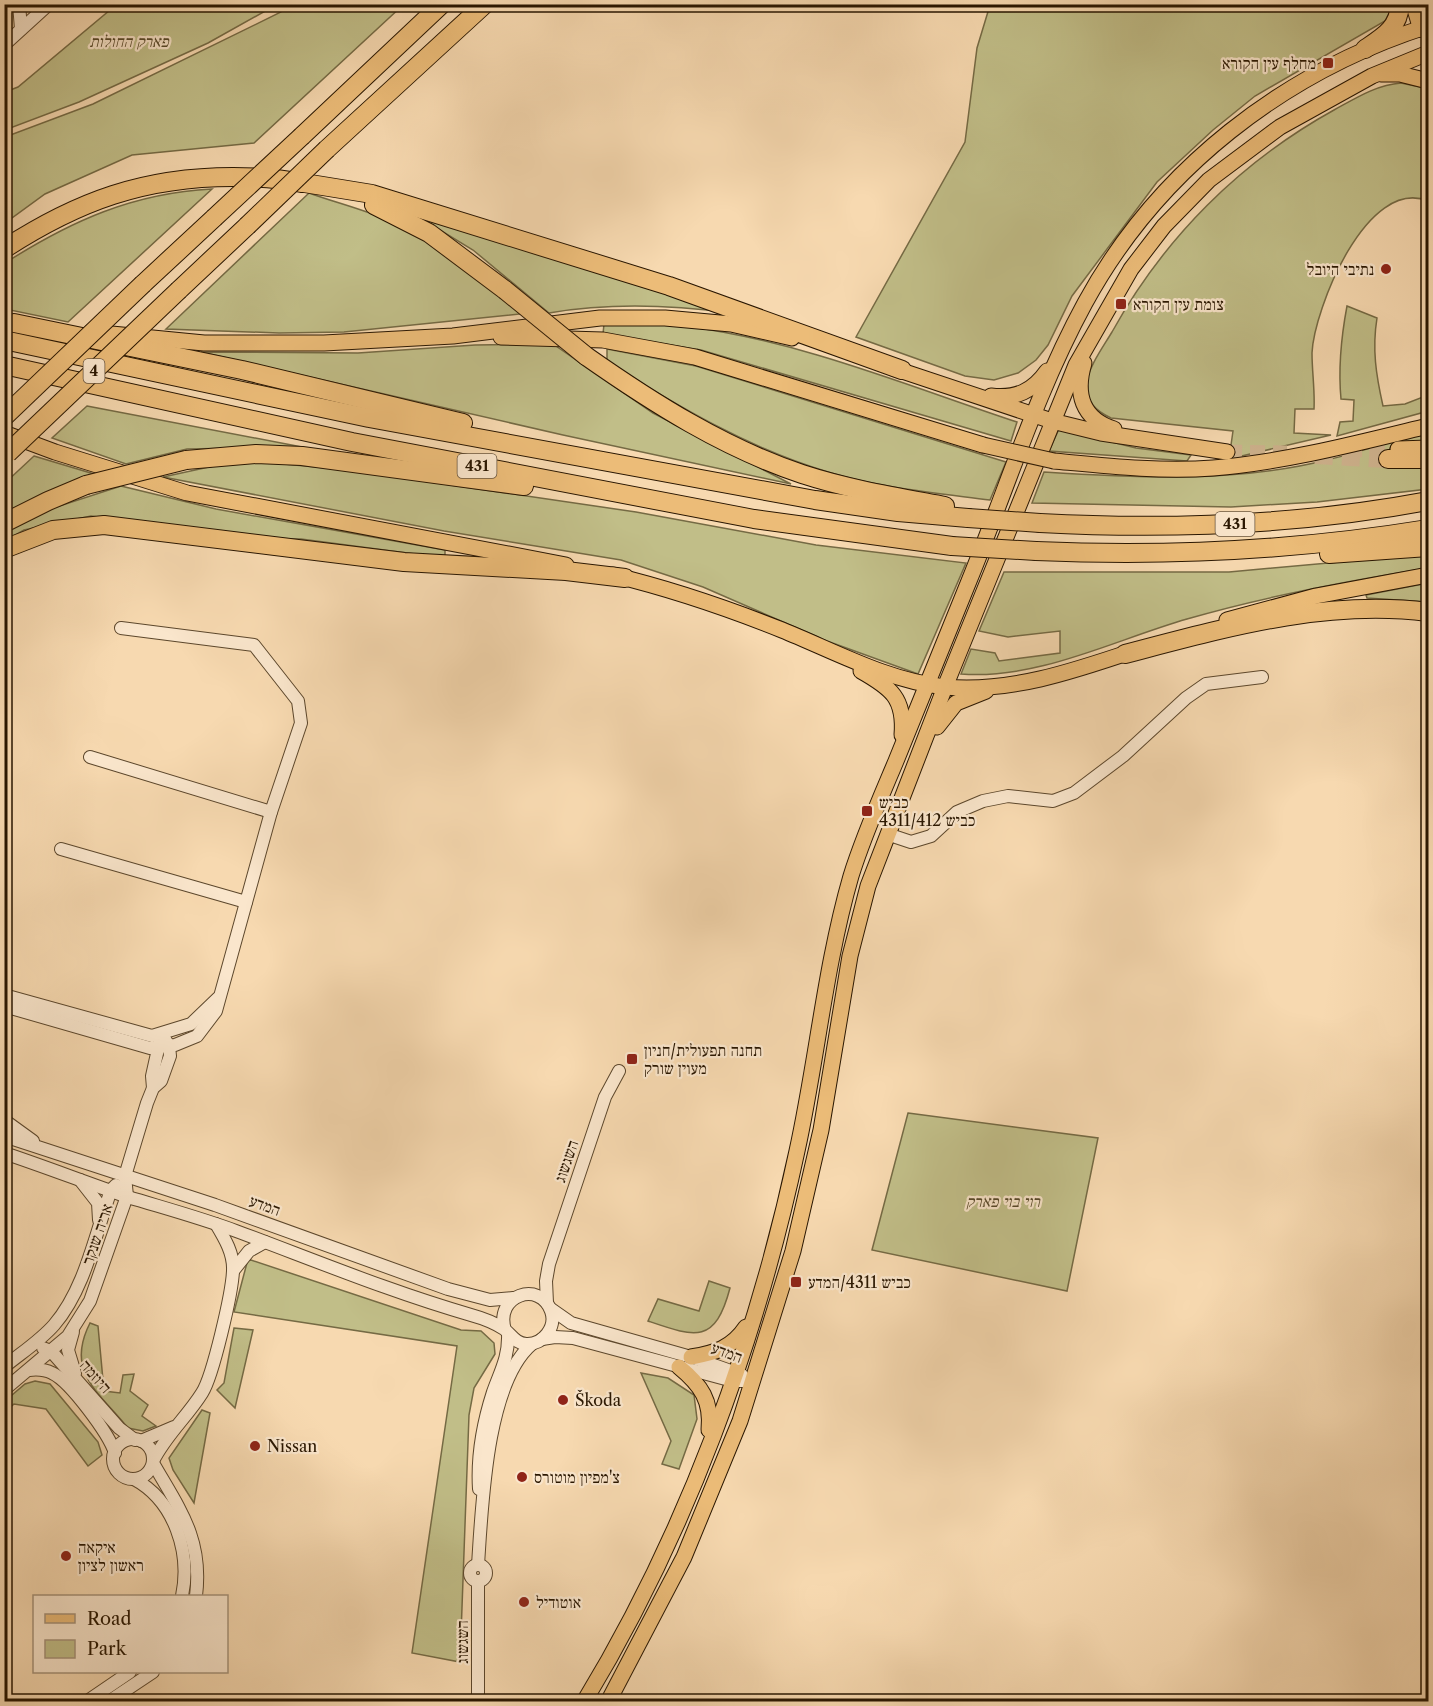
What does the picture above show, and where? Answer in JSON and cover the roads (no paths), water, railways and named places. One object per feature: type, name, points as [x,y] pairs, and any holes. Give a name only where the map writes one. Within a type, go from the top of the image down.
[{"type":"highway","name":"4","points":[[4,417],[442,4]]},
{"type":"highway","name":"4","points":[[6,455],[327,149],[485,4]]},
{"type":"highway","points":[[1365,49],[1389,33],[1396,23],[1400,4]]},
{"type":"highway","points":[[1415,4],[1425,27]]},
{"type":"highway","points":[[4,249],[72,210],[107,195],[141,186],[207,177],[292,181],[350,189],[395,201],[669,286],[902,370]]},
{"type":"highway","points":[[292,181],[329,189],[393,213],[429,233],[505,290],[586,356],[680,417],[771,462],[853,488],[969,514]]},
{"type":"highway","points":[[9,322],[242,370],[598,458]]},
{"type":"highway","name":"431","points":[[4,340],[369,418],[598,458],[815,500],[898,512],[969,514],[1034,523],[1148,527],[1263,523],[1343,516],[1428,501]]},
{"type":"highway","name":"431","points":[[4,365],[352,442],[754,519],[952,546],[1111,554],[1309,546],[1428,529]]},
{"type":"highway","points":[[4,523],[86,485],[186,460],[256,454],[302,456],[754,519]]},
{"type":"highway","points":[[1393,454],[1428,459]]},
{"type":"highway","points":[[4,549],[53,531],[104,525],[404,562],[566,571],[625,578]]},
{"type":"highway","points":[[1111,554],[1308,555],[1428,547]]},
{"type":"highway","points":[[1125,654],[1286,615],[1367,608],[1428,612]]},
{"type":"main road","points":[[608,1701],[684,1557],[725,1462],[794,1251],[821,1130],[854,940],[868,886],[1052,421],[1089,341],[1146,249],[1182,206],[1209,180],[1280,127],[1372,76],[1428,52],[1425,27],[1365,49],[1294,86],[1265,105],[1194,161],[1166,189],[1116,252],[1045,374],[1030,389],[1010,396],[971,393]]},
{"type":"main road","points":[[1372,76],[1400,74],[1428,81]]},
{"type":"main road","points":[[9,322],[204,343],[324,343],[453,336],[600,318],[665,318],[750,328],[902,370],[1052,421],[1157,443],[1227,452]]},
{"type":"main road","points":[[453,336],[603,340],[638,345],[695,357],[983,445],[1054,461],[1154,469],[1213,468],[1278,459],[1428,426]]},
{"type":"main road","points":[[1089,341],[1080,374],[1080,394],[1087,412],[1108,427],[1157,443]]},
{"type":"main road","points":[[584,1701],[654,1572],[706,1451],[734,1376],[754,1314],[797,1150],[834,941],[844,897],[858,852],[1063,346]]},
{"type":"main road","points":[[1365,441],[1401,429],[1428,414]]},
{"type":"main road","points":[[4,433],[55,452],[187,493],[625,578],[706,601],[869,667],[926,684],[945,687],[1015,684]]},
{"type":"main road","points":[[1393,454],[1428,448]]},
{"type":"main road","points":[[918,758],[945,714],[956,703],[970,696],[1062,674],[1285,604],[1428,575]]},
{"type":"main road","points":[[814,643],[884,684],[895,696],[903,719],[901,749]]},
{"type":"main road","points":[[691,1357],[712,1353],[728,1346],[744,1330],[754,1314]]},
{"type":"main road","points":[[679,1367],[694,1380],[706,1397],[710,1420],[706,1451]]},
{"type":"street","points":[[20,4],[21,29]]},
{"type":"street","points":[[4,45],[49,4]]},
{"type":"street","points":[[4,1006],[150,1048],[197,1035],[210,1021],[221,994],[272,812],[301,723],[301,711],[298,701],[254,645],[121,628]]},
{"type":"street","points":[[887,834],[911,842],[931,836],[957,812],[982,801],[1008,796],[1053,801],[1074,793],[1123,756],[1186,698],[1206,684],[1262,677]]},
{"type":"street","points":[[90,758],[272,812]]},
{"type":"street","points":[[61,849],[246,902]]},
{"type":"street","points":[[4,995],[152,1036],[191,1024],[221,994]]},
{"type":"street","points":[[125,1176],[153,1088],[152,1076],[163,1046],[162,1034]]},
{"type":"street","name":"השגשוג","points":[[549,1306],[546,1281],[549,1264],[605,1097],[619,1071]]},
{"type":"street","points":[[4,1120],[41,1148]]},
{"type":"street","name":"המדע","points":[[4,1136],[215,1205],[448,1289],[490,1300],[520,1296]]},
{"type":"street","name":"המדע","points":[[4,1153],[216,1224],[375,1284],[474,1316],[507,1332]]},
{"type":"street","name":"אריה שנקר","points":[[4,1367],[52,1327],[69,1303],[111,1190],[125,1176]]},
{"type":"street","name":"אריה שנקר","points":[[4,1390],[51,1351],[74,1328],[95,1291],[127,1196],[125,1176]]},
{"type":"street","points":[[80,1179],[98,1203],[98,1227]]},
{"type":"street","points":[[116,1227],[130,1209],[147,1202]]},
{"type":"street","points":[[134,1479],[144,1476],[207,1383],[233,1271],[231,1252],[216,1224]]},
{"type":"street","points":[[233,1271],[249,1251],[265,1242]]},
{"type":"street","name":"השגשוג","points":[[520,1296],[539,1282],[549,1264]]},
{"type":"street","points":[[536,1295],[549,1306],[551,1329],[512,1368],[500,1401],[481,1529],[478,1484],[481,1440],[493,1391],[507,1358],[507,1332],[503,1323],[505,1309],[520,1296],[536,1295]]},
{"type":"street","name":"המדע","points":[[549,1306],[571,1323],[691,1357],[753,1382]]},
{"type":"street","points":[[74,1328],[68,1350],[78,1379]]},
{"type":"street","points":[[507,1332],[519,1342],[537,1341]]},
{"type":"street","name":"המדע","points":[[537,1341],[573,1338],[679,1367],[734,1376]]},
{"type":"street","points":[[27,1349],[44,1348],[51,1351]]},
{"type":"street","name":"היוזמה","points":[[51,1351],[119,1428],[138,1440]]},
{"type":"street","name":"היוזמה","points":[[29,1370],[46,1370],[61,1379],[108,1438],[115,1453]]},
{"type":"street","points":[[177,1425],[138,1440],[124,1442],[115,1453],[116,1470],[125,1477],[134,1479],[160,1501],[178,1533],[184,1564],[182,1595]]},
{"type":"street","points":[[138,1440],[150,1449],[153,1462],[181,1509],[191,1532],[198,1568],[196,1595]]},
{"type":"street","name":"השגשוג","points":[[478,1701],[478,1582],[469,1574],[473,1567],[478,1565],[481,1529]]},
{"type":"street","points":[[86,1701],[127,1673]]},
{"type":"street","points":[[108,1701],[150,1673]]},
{"type":"tunnel","points":[[1347,450],[1398,449]]},
{"type":"tunnel","points":[[1227,452],[1287,453]]},
{"type":"tunnel","points":[[1315,455],[1388,459]]},
{"type":"place","name":"מחלף עין הקורא","points":[[1328,63]]},
{"type":"place","name":"נתיבי היובל","points":[[1386,269]]},
{"type":"place","name":"צומת עין הקורא","points":[[1121,304]]},
{"type":"place","name":"כביש 4311/כביש 412","points":[[867,811]]},
{"type":"place","name":"תחנה תפעולית/חניון מעוין שורק","points":[[632,1059]]},
{"type":"place","name":"כביש 4311/המדע","points":[[796,1282]]},
{"type":"place","name":"Škoda","points":[[563,1400]]},
{"type":"place","name":"Nissan","points":[[255,1446]]},
{"type":"place","name":"צ'מפיון מוטורס","points":[[522,1477]]},
{"type":"place","name":"איקאה ראשון לציון","points":[[66,1556]]},
{"type":"place","name":"אוטודיל","points":[[524,1602]]},
{"type":"park label","name":"פארק החולות","points":[[129,41]]},
{"type":"park label","name":"רוי בוי פארק","points":[[1003,1201]]}]
